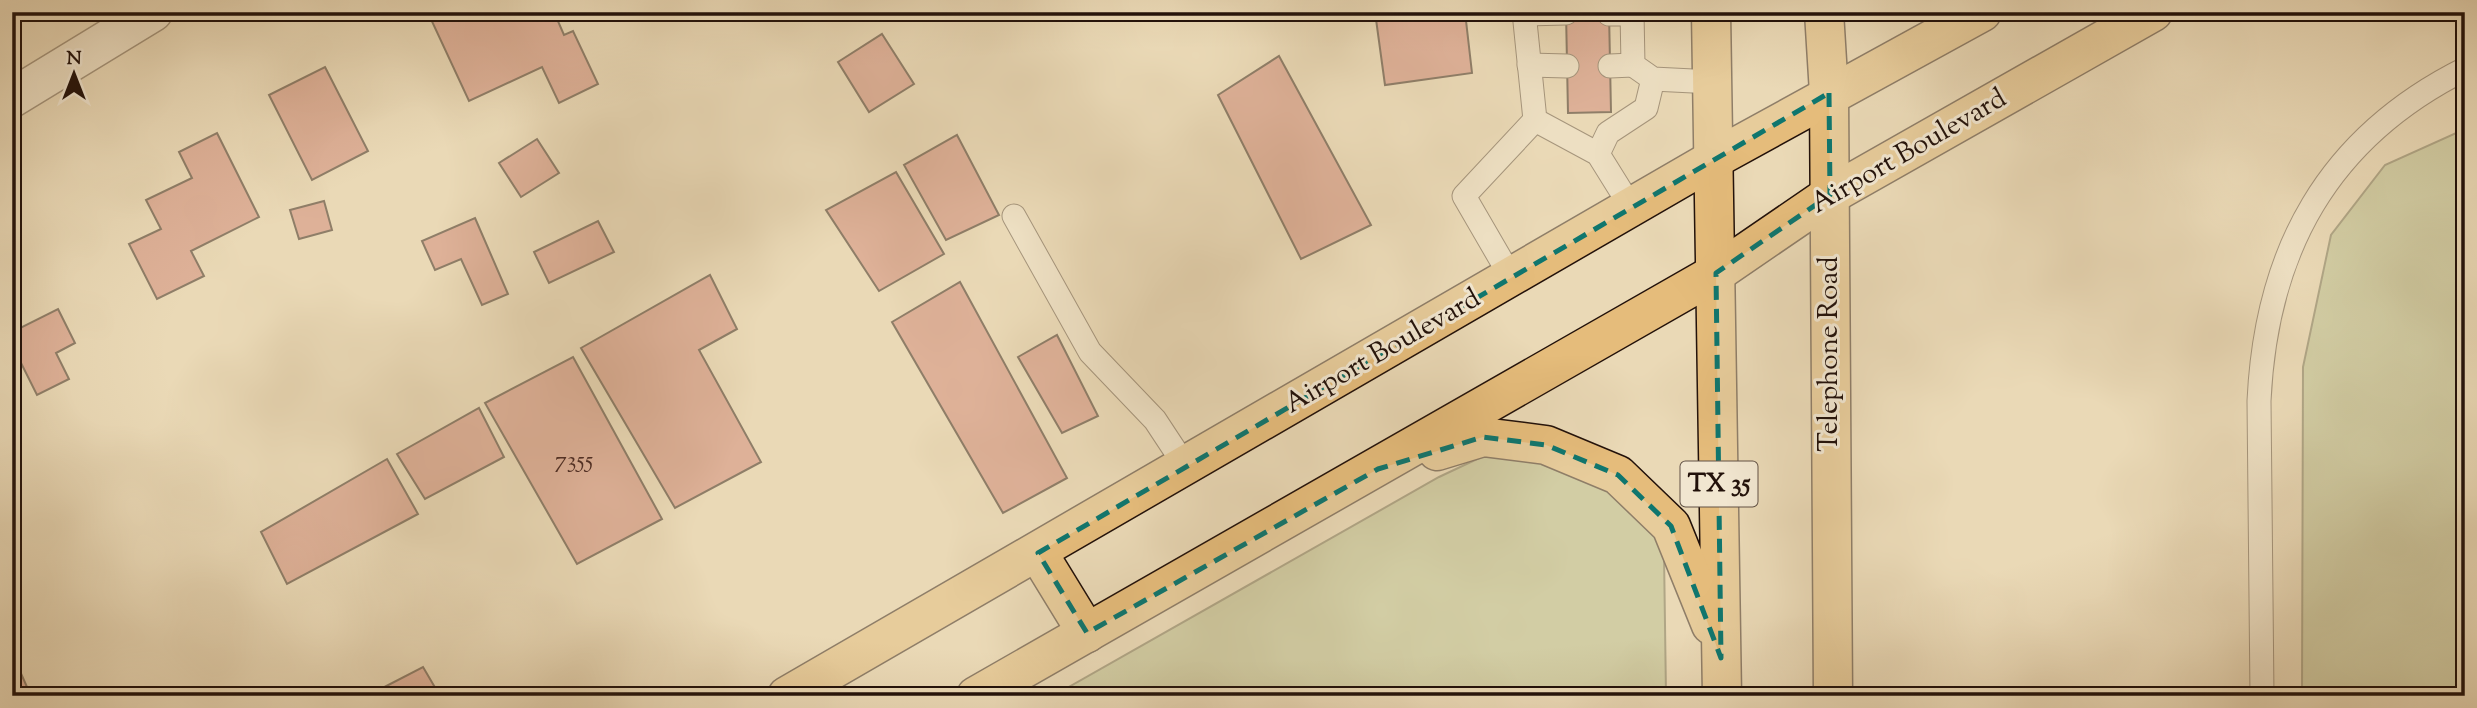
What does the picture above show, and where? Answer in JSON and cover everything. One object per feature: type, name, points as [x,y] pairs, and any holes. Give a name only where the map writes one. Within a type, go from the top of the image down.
[{"type":"main road","name":"TX 35","points":[[1712,12],[1722,696]]},
{"type":"main road","name":"Telephone Road","points":[[1824,12],[1829,93],[1833,696]]},
{"type":"main road","name":"Airport Boulevard","points":[[787,696],[1829,93],[1982,12]]},
{"type":"main road","name":"Airport Boulevard","points":[[976,696],[1378,469],[1716,273],[1830,195],[2153,12]]},
{"type":"main road","points":[[1378,469],[1483,437],[1546,445],[1618,475],[1671,526],[1704,603],[1721,658]]},
{"type":"main road","points":[[1038,553],[1087,633]]},
{"type":"street","points":[[12,98],[153,12]]},
{"type":"lane","points":[[1511,277],[1465,196],[1535,120],[1524,13],[1566,13]]},
{"type":"lane","points":[[1625,13],[1633,65]]},
{"type":"lane","points":[[1529,65],[1567,66]]},
{"type":"lane","points":[[1610,66],[1633,65],[1653,79],[1713,82]]},
{"type":"lane","points":[[2262,696],[2259,401],[2266,328],[2273,293],[2284,261],[2309,208],[2347,158],[2400,107],[2465,69]]},
{"type":"lane","points":[[1598,154],[1608,133],[1646,108],[1653,79]]},
{"type":"lane","points":[[1535,120],[1598,154],[1631,207]]},
{"type":"lane","points":[[1014,216],[1090,352],[1156,420],[1186,467]]},
{"type":"highlighted area","points":[[1829,93],[1830,195],[1716,273],[1721,658],[1671,526],[1618,475],[1546,445],[1483,437],[1378,469],[1087,633],[1038,553]]},
{"type":"green space","points":[[2465,129],[2465,696],[2302,696],[2303,367],[2331,235],[2385,165]]},
{"type":"green space","points":[[1492,452],[1523,454],[1612,491],[1651,529],[1664,554],[1666,696],[1053,696],[1439,477]]},
{"type":"building","points":[[435,12],[554,12],[564,35],[573,31],[598,84],[559,103],[542,67],[469,101],[429,15]]},
{"type":"building","points":[[1375,12],[1465,12],[1472,73],[1385,85]]},
{"type":"building","points":[[1566,12],[1609,12],[1611,112],[1568,113]]},
{"type":"building","points":[[882,34],[914,84],[869,112],[838,62]]},
{"type":"building","points":[[1279,56],[1371,225],[1301,259],[1218,95]]},
{"type":"building","points":[[325,67],[368,151],[312,180],[269,95]]},
{"type":"building","points":[[217,133],[259,217],[191,251],[204,276],[157,299],[129,244],[161,229],[146,200],[192,178],[179,152]]},
{"type":"building","points":[[957,135],[999,215],[946,240],[904,165]]},
{"type":"building","points":[[537,139],[559,173],[521,197],[499,163]]},
{"type":"building","points":[[896,172],[944,254],[879,291],[826,210]]},
{"type":"building","points":[[324,201],[332,230],[299,239],[290,210]]},
{"type":"building","points":[[475,218],[508,294],[482,305],[461,259],[435,270],[422,241]]},
{"type":"building","points":[[598,221],[614,252],[549,283],[534,252]]},
{"type":"building","points":[[710,275],[737,329],[699,350],[761,462],[675,508],[581,348]]},
{"type":"building","points":[[960,282],[1067,478],[1003,513],[892,322]]},
{"type":"building","points":[[58,309],[75,343],[56,353],[69,379],[37,395],[12,345],[12,332]]},
{"type":"building","points":[[1057,335],[1098,416],[1062,433],[1018,357]]},
{"type":"building","points":[[573,357],[662,519],[577,564],[485,403]]},
{"type":"building","points":[[479,408],[504,457],[425,499],[397,454]]},
{"type":"building","points":[[387,459],[418,514],[287,584],[261,532]]},
{"type":"building","points":[[423,667],[440,696],[367,696]]},
{"type":"building","points":[[19,669],[31,696],[12,696],[12,672]]}]
